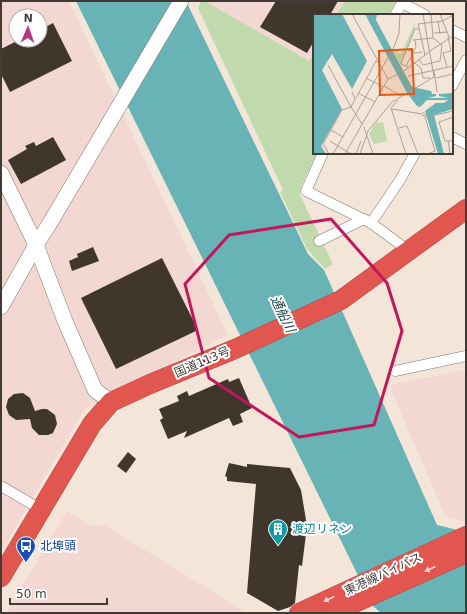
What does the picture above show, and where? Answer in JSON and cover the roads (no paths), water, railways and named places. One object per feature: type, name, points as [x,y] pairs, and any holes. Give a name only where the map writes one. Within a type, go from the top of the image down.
[{"type":"highway","name":"国道113号","points":[[1,577],[92,424],[111,402],[150,384],[235,349],[340,300],[466,209]]},
{"type":"highway","name":"東港線バイパス","points":[[299,613],[466,536]]},
{"type":"highway","name":"東港線バイパス","points":[[332,613],[466,553]]},
{"type":"street","points":[[1,307],[181,1]]},
{"type":"street","points":[[396,14],[403,2],[423,14]]},
{"type":"street","points":[[453,30],[466,37]]},
{"type":"street","points":[[453,84],[466,60]]},
{"type":"street","points":[[453,138],[466,144]]},
{"type":"street","points":[[323,154],[306,190],[368,221],[409,251]]},
{"type":"street","points":[[319,241],[368,221],[400,180],[414,154]]},
{"type":"street","points":[[1,172],[36,246],[65,321],[95,390],[111,402]]},
{"type":"street","points":[[394,371],[466,356]]},
{"type":"street","points":[[1,486],[42,510]]},
{"type":"water","name":"通船川","points":[[76,1],[186,1],[308,254],[324,270],[437,525],[466,532],[466,613],[381,613],[373,606]]},
{"type":"place","name":"渡辺リネン","points":[[278,546]]},
{"type":"place","name":"北埠頭","points":[[26,563]]}]
